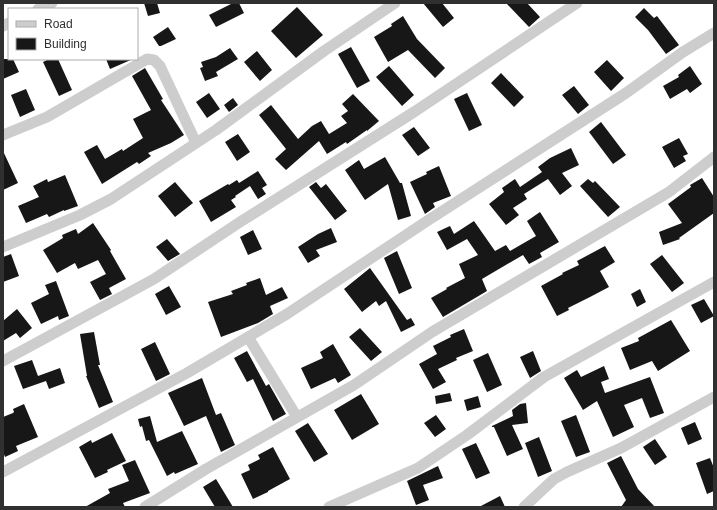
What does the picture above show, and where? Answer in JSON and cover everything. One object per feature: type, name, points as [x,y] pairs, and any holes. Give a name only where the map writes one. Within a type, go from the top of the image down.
[{"type":"street","points":[[40,8],[52,3]]},
{"type":"street","points":[[3,247],[80,215],[111,199],[196,143],[324,51],[395,3]]},
{"type":"street","points":[[3,361],[154,279],[240,222],[414,112],[578,3]]},
{"type":"street","points":[[3,472],[187,373],[286,314],[626,93],[683,52],[714,33]]},
{"type":"street","points":[[3,134],[47,117],[147,59],[154,60],[160,66],[196,143]]},
{"type":"street","points":[[145,507],[206,469],[354,385],[432,332],[670,192],[714,157]]},
{"type":"street","points":[[329,507],[349,503],[418,468],[467,435],[544,377],[714,282]]},
{"type":"street","points":[[248,337],[297,417]]},
{"type":"street","points":[[524,507],[554,479],[621,448],[714,397]]},
{"type":"building","points":[[144,3],[157,3],[160,13],[148,16]]},
{"type":"building","points":[[233,3],[239,3],[244,13],[216,27],[209,15]]},
{"type":"building","points":[[423,3],[442,3],[454,18],[443,27]]},
{"type":"building","points":[[506,3],[527,3],[540,17],[529,27]]},
{"type":"building","points":[[297,7],[323,35],[296,58],[271,31]]},
{"type":"building","points":[[644,8],[654,18],[657,16],[679,45],[666,54],[648,30],[635,17]]},
{"type":"building","points":[[403,16],[417,39],[445,68],[435,78],[408,50],[388,62],[374,37],[392,26],[391,24]]},
{"type":"building","points":[[168,27],[176,39],[159,46],[153,37]]},
{"type":"building","points":[[351,47],[370,81],[357,88],[338,54]]},
{"type":"building","points":[[230,48],[238,59],[216,72],[218,76],[205,81],[200,68],[203,67],[201,62],[216,57]]},
{"type":"building","points":[[257,51],[272,70],[260,81],[244,62]]},
{"type":"building","points":[[3,59],[13,60],[19,72],[3,79]]},
{"type":"building","points":[[47,60],[58,60],[72,90],[59,96],[43,62]]},
{"type":"building","points":[[106,60],[131,60],[110,69]]},
{"type":"building","points":[[607,60],[624,78],[611,91],[594,72]]},
{"type":"building","points":[[389,66],[414,95],[402,106],[376,77]]},
{"type":"building","points":[[690,66],[702,84],[690,93],[687,89],[670,99],[663,86],[679,77],[678,75]]},
{"type":"building","points":[[145,68],[163,99],[161,100],[184,135],[171,143],[148,153],[151,156],[139,164],[137,162],[102,184],[84,152],[97,145],[105,159],[122,149],[123,151],[143,138],[133,119],[151,110],[132,76]]},
{"type":"building","points":[[501,73],[524,97],[514,107],[491,83]]},
{"type":"building","points":[[574,86],[589,105],[578,114],[562,95]]},
{"type":"building","points":[[26,89],[35,110],[20,117],[11,95]]},
{"type":"building","points":[[209,93],[220,109],[207,118],[196,102]]},
{"type":"building","points":[[467,93],[482,125],[469,131],[454,99]]},
{"type":"building","points":[[353,94],[379,121],[347,144],[346,142],[327,154],[319,141],[286,170],[275,159],[286,149],[259,115],[271,105],[298,139],[312,126],[321,121],[329,134],[347,123],[341,116],[348,111],[342,104]]},
{"type":"building","points":[[233,98],[238,105],[229,112],[224,105]]},
{"type":"building","points":[[601,122],[626,155],[613,164],[589,132]]},
{"type":"building","points":[[414,127],[430,148],[418,156],[402,135]]},
{"type":"building","points":[[238,134],[250,152],[237,161],[225,142]]},
{"type":"building","points":[[679,138],[688,154],[683,156],[686,161],[674,168],[662,147]]},
{"type":"building","points":[[571,148],[579,165],[562,173],[572,186],[560,195],[548,179],[524,194],[527,199],[513,208],[519,215],[506,225],[489,204],[504,192],[502,188],[515,179],[520,187],[542,172],[538,167],[550,158]]},
{"type":"building","points":[[3,151],[18,183],[3,190]]},
{"type":"building","points":[[385,157],[400,183],[402,183],[411,216],[398,220],[388,184],[365,200],[345,170],[359,160],[364,169]]},
{"type":"building","points":[[439,166],[451,196],[433,203],[435,207],[425,214],[410,182],[427,174],[426,172]]},
{"type":"building","points":[[258,171],[267,185],[262,188],[266,194],[258,199],[250,186],[231,200],[236,207],[211,222],[199,201],[228,184],[229,185],[237,180],[239,183]]},
{"type":"building","points":[[65,175],[78,206],[64,210],[49,217],[47,214],[26,223],[18,206],[39,197],[33,186],[47,179],[48,182]]},
{"type":"building","points":[[702,178],[714,197],[714,213],[679,238],[680,239],[663,245],[659,232],[682,223],[668,204],[691,187],[690,185]]},
{"type":"building","points":[[588,179],[593,183],[595,181],[620,207],[608,217],[580,186]]},
{"type":"building","points":[[175,182],[193,203],[175,217],[158,196]]},
{"type":"building","points":[[316,182],[321,188],[326,184],[347,211],[335,220],[309,187]]},
{"type":"building","points":[[540,212],[559,242],[540,253],[542,257],[529,264],[523,255],[482,279],[487,291],[443,317],[431,298],[465,278],[459,264],[478,255],[467,239],[447,250],[437,232],[450,226],[454,234],[474,221],[495,251],[506,245],[510,251],[536,236],[527,221]]},
{"type":"building","points":[[93,223],[111,250],[110,251],[126,279],[109,288],[112,294],[100,300],[90,282],[106,274],[98,260],[78,269],[75,263],[57,273],[43,250],[63,238],[62,235],[76,229],[78,234]]},
{"type":"building","points":[[331,228],[337,242],[316,250],[320,256],[308,263],[298,247],[318,234]]},
{"type":"building","points":[[253,230],[262,249],[248,255],[240,237]]},
{"type":"building","points":[[167,239],[180,254],[168,261],[156,247]]},
{"type":"building","points":[[605,246],[615,262],[600,271],[609,287],[568,308],[569,310],[557,316],[541,286],[563,274],[562,273],[579,265],[577,261]]},
{"type":"building","points":[[397,251],[412,288],[399,294],[384,258]]},
{"type":"building","points":[[11,254],[19,276],[3,282],[3,257]]},
{"type":"building","points":[[662,255],[684,283],[672,292],[650,264]]},
{"type":"building","points":[[370,268],[407,320],[411,318],[415,325],[401,332],[386,301],[379,306],[376,301],[362,312],[344,289]]},
{"type":"building","points":[[260,278],[266,295],[282,287],[288,298],[270,306],[273,314],[258,323],[221,337],[208,302],[233,294],[231,291]]},
{"type":"building","points":[[56,281],[69,316],[59,320],[58,316],[41,324],[31,303],[49,294],[45,285]]},
{"type":"building","points":[[169,286],[181,307],[166,315],[155,294]]},
{"type":"building","points":[[640,289],[646,302],[637,307],[631,294]]},
{"type":"building","points":[[704,299],[714,316],[701,323],[691,305]]},
{"type":"building","points":[[17,309],[32,328],[20,338],[16,333],[3,341],[3,321]]},
{"type":"building","points":[[671,320],[690,351],[658,371],[652,361],[630,370],[621,348],[639,341],[638,338]]},
{"type":"building","points":[[360,328],[382,352],[371,361],[349,337]]},
{"type":"building","points":[[464,329],[473,351],[456,358],[457,360],[438,369],[446,382],[433,389],[419,364],[437,354],[433,346],[451,337],[450,335]]},
{"type":"building","points":[[94,332],[100,365],[98,365],[113,402],[99,408],[86,376],[80,334]]},
{"type":"building","points":[[155,342],[170,374],[156,381],[141,349]]},
{"type":"building","points":[[333,344],[351,375],[338,383],[335,378],[311,389],[301,368],[323,358],[320,352]]},
{"type":"building","points":[[247,351],[266,386],[269,384],[286,414],[273,421],[253,379],[247,382],[234,358]]},
{"type":"building","points":[[533,351],[541,371],[530,378],[520,357]]},
{"type":"building","points":[[488,353],[502,385],[487,392],[473,360]]},
{"type":"building","points":[[32,360],[38,376],[60,368],[65,383],[49,389],[46,381],[23,389],[14,366]]},
{"type":"building","points":[[604,366],[609,379],[601,382],[605,393],[650,377],[664,413],[650,418],[642,398],[624,405],[634,427],[613,437],[597,401],[583,410],[564,378],[577,370],[581,377]]},
{"type":"building","points":[[202,378],[216,415],[221,413],[235,445],[221,452],[206,416],[184,426],[168,393]]},
{"type":"building","points":[[450,393],[452,401],[436,404],[435,396]]},
{"type":"building","points":[[361,394],[379,424],[352,440],[334,410]]},
{"type":"building","points":[[478,396],[481,407],[467,411],[464,400]]},
{"type":"building","points":[[526,403],[528,423],[512,425],[523,449],[507,456],[494,427],[492,426],[513,416],[512,410],[520,404]]},
{"type":"building","points":[[24,404],[38,437],[16,446],[18,451],[5,457],[3,452],[3,417],[13,413],[13,409]]},
{"type":"building","points":[[436,415],[446,429],[435,437],[424,423]]},
{"type":"building","points":[[576,415],[590,452],[576,457],[561,421]]},
{"type":"building","points":[[150,416],[157,442],[182,431],[198,464],[175,474],[174,472],[167,476],[149,440],[146,441],[142,426],[140,427],[138,419]]},
{"type":"building","points":[[695,422],[702,439],[688,445],[681,428]]},
{"type":"building","points":[[308,423],[328,454],[314,462],[295,431]]},
{"type":"building","points":[[112,433],[126,461],[107,470],[108,472],[95,478],[79,447],[91,440],[92,443]]},
{"type":"building","points":[[539,437],[552,471],[538,477],[525,443]]},
{"type":"building","points":[[655,439],[667,457],[655,465],[643,447]]},
{"type":"building","points":[[476,443],[490,473],[476,479],[462,449]]},
{"type":"building","points":[[273,447],[290,479],[253,499],[241,474],[250,470],[248,465],[260,459],[258,455]]},
{"type":"building","points":[[621,456],[638,489],[655,507],[621,507],[626,500],[607,463]]},
{"type":"building","points":[[710,458],[714,468],[714,491],[707,494],[696,463]]},
{"type":"building","points":[[135,460],[150,493],[123,503],[125,507],[85,507],[110,493],[108,489],[129,481],[122,465]]},
{"type":"building","points":[[438,466],[443,478],[423,485],[429,500],[416,505],[407,481]]},
{"type":"building","points":[[216,479],[233,507],[215,507],[203,487]]},
{"type":"building","points":[[500,496],[505,507],[479,507]]}]
